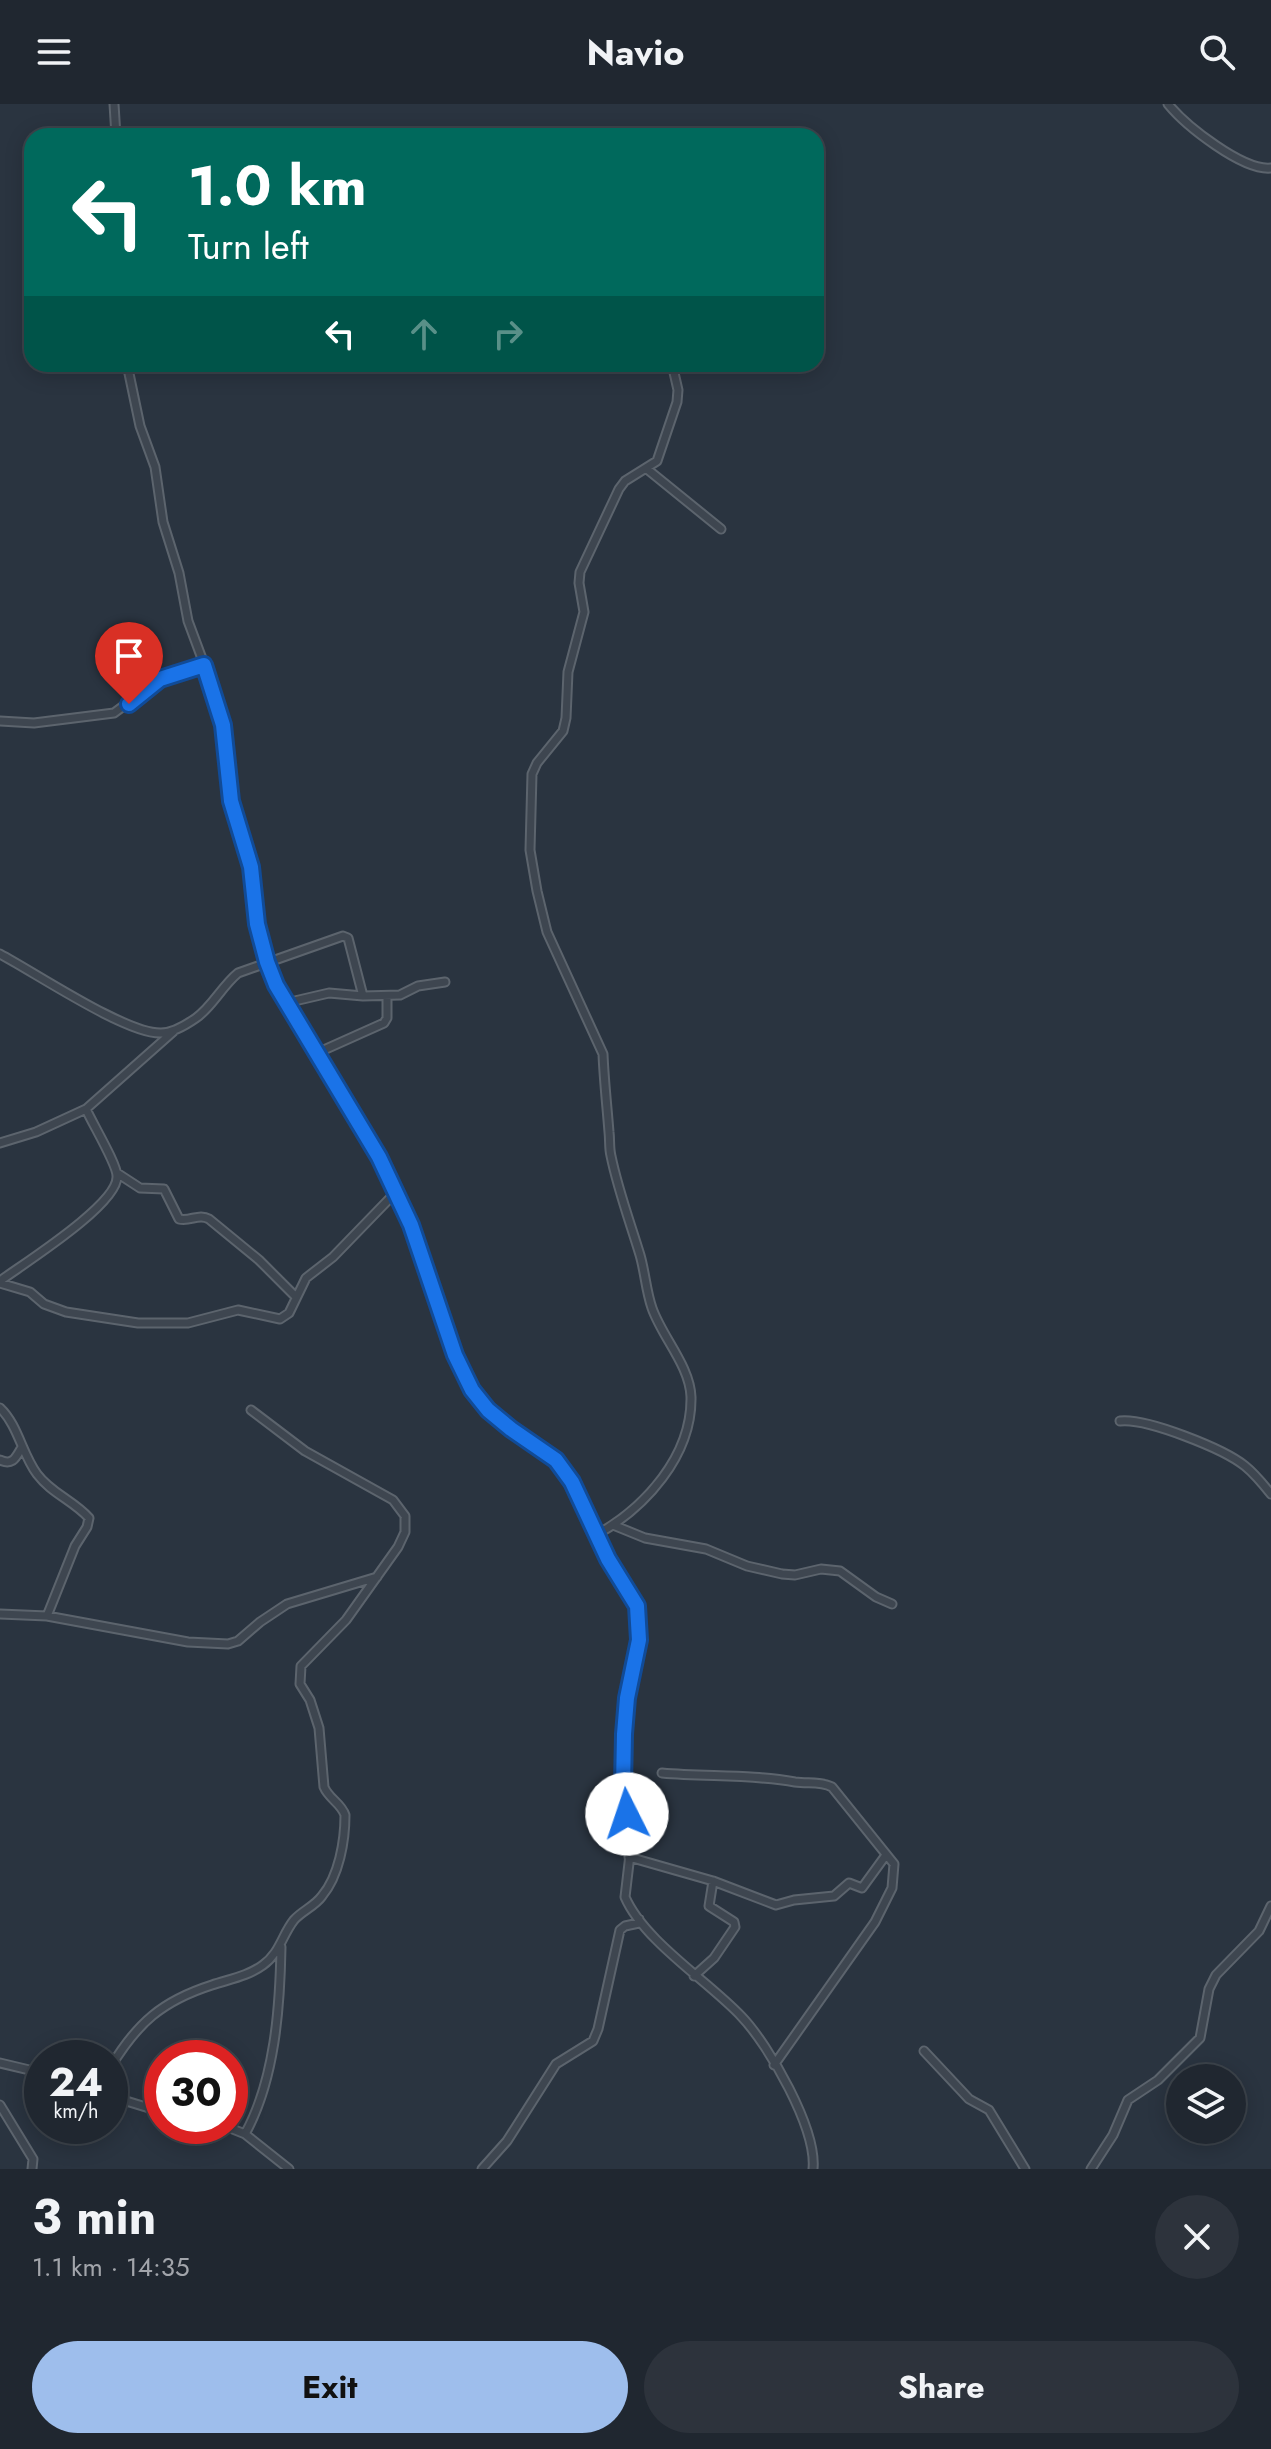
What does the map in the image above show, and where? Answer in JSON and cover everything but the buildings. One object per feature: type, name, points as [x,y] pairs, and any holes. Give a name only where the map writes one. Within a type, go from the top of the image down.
[{"type":"street","points":[[114,104],[116,128]]},
{"type":"street","points":[[1168,104],[1193,130],[1219,147],[1257,168],[1271,168]]},
{"type":"street","points":[[129,372],[140,426],[155,467],[163,522],[179,573],[188,621],[223,725],[231,801],[251,867],[257,924],[267,962],[286,1003],[379,1157],[411,1225],[455,1355],[472,1390],[488,1410],[556,1460],[579,1494],[596,1535],[615,1571],[630,1591],[639,1616],[639,1640],[627,1698],[624,1734],[623,1788],[630,1833],[625,1897],[639,1919],[756,2034],[800,2110],[815,2154],[813,2169]]},
{"type":"street","points":[[596,1535],[633,1508],[674,1462],[689,1422],[691,1392],[679,1361],[651,1308],[641,1257],[623,1206],[610,1153],[603,1054],[599,1041],[570,986],[547,932],[530,850],[531,786],[537,763],[563,731],[568,672],[584,612],[580,572],[619,489],[625,481],[657,461],[677,402],[674,372]]},
{"type":"street","points":[[647,469],[721,529]]},
{"type":"street","points":[[0,721],[34,723],[114,713],[160,679],[204,665]]},
{"type":"street","points":[[0,1143],[36,1132],[86,1109],[176,1029],[198,1017],[225,983],[238,973],[346,936],[363,996]]},
{"type":"street","points":[[0,954],[109,1016],[148,1031],[161,1033],[176,1029]]},
{"type":"street","points":[[286,1003],[329,993],[387,996],[406,993],[425,984],[445,982]]},
{"type":"street","points":[[317,1053],[384,1023],[387,1020],[387,996]]},
{"type":"street","points":[[86,1109],[117,1173],[140,1188],[164,1189],[179,1219],[209,1219],[259,1260],[296,1297]]},
{"type":"street","points":[[117,1173],[114,1187],[96,1209],[0,1282],[9,1288],[30,1292],[44,1304],[66,1312],[162,1325],[188,1323],[238,1310],[280,1319],[289,1313],[306,1278],[333,1257],[395,1193]]},
{"type":"street","points":[[0,1408],[8,1417],[37,1474],[57,1496],[89,1518],[47,1616]]},
{"type":"street","points":[[128,2040],[157,2010],[177,1998],[241,1977],[262,1966],[281,1947],[294,1921],[331,1885],[345,1827],[343,1808],[328,1796],[324,1787],[319,1728],[310,1700],[300,1684],[301,1666],[346,1620],[398,1547],[405,1532],[405,1516],[393,1500],[305,1451],[251,1410]]},
{"type":"street","points":[[1120,1421],[1131,1420],[1162,1428],[1225,1454],[1244,1464],[1271,1494]]},
{"type":"street","points":[[0,1460],[14,1460],[22,1447]]},
{"type":"street","points":[[613,1525],[665,1543],[706,1549],[747,1566],[773,1572],[795,1575],[821,1569],[840,1571],[876,1597],[892,1604]]},
{"type":"street","points":[[0,1614],[47,1616],[188,1642],[228,1644],[238,1641],[287,1604],[377,1577]]},
{"type":"street","points":[[662,1773],[752,1776],[822,1783],[832,1787],[894,1864],[895,1875],[888,1899],[875,1922],[774,2065]]},
{"type":"street","points":[[629,1857],[713,1881],[776,1905],[834,1896],[849,1883],[862,1888],[886,1855]]},
{"type":"street","points":[[694,1976],[714,1958],[735,1927],[734,1922],[709,1906],[713,1881]]},
{"type":"street","points":[[1091,2169],[1113,2135],[1128,2100],[1158,2080],[1200,2038],[1209,1989],[1216,1975],[1259,1931],[1271,1906]]},
{"type":"street","points":[[482,2169],[507,2141],[556,2064],[593,2041],[620,1930],[639,1923],[639,1919]]},
{"type":"street","points":[[248,2129],[259,2109],[267,2071],[281,1947]]},
{"type":"street","points":[[924,2051],[969,2099],[989,2110],[1025,2169]]},
{"type":"street","points":[[0,2063],[24,2069]]},
{"type":"street","points":[[0,2105],[33,2159],[32,2169]]},
{"type":"street","points":[[248,2136],[289,2169]]},
{"type":"route","points":[[129,704],[160,679],[204,665],[223,725],[231,801],[251,867],[257,924],[276,985],[379,1157],[411,1225],[455,1355],[472,1390],[488,1410],[556,1460],[585,1505],[608,1559],[637,1606],[639,1640],[631,1672],[624,1734],[623,1788],[627,1814]]}]
